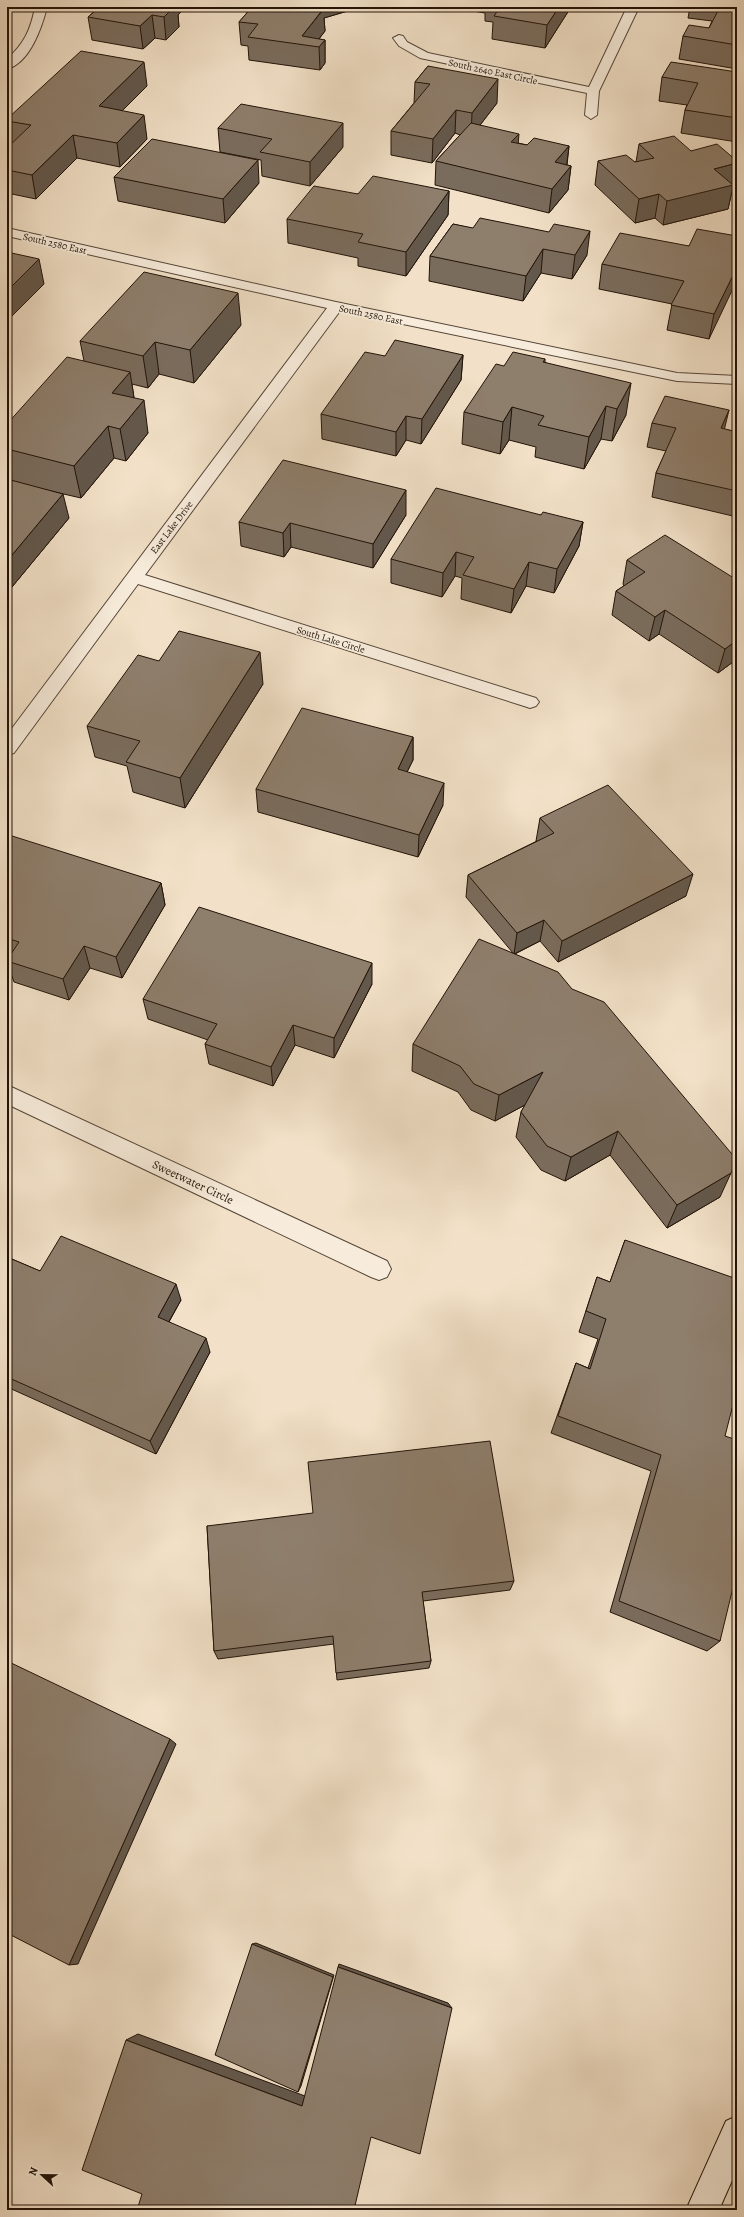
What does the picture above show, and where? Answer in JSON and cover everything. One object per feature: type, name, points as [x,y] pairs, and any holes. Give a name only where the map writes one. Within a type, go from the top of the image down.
[{"type":"street","points":[[7,65],[28,47],[37,30],[42,7]]},
{"type":"street","points":[[591,115],[593,91],[633,7]]},
{"type":"street","name":"South 2640 East Circle","points":[[399,38],[403,44],[424,56],[593,91]]},
{"type":"street","name":"South 2580 East","points":[[7,232],[336,306],[677,377],[737,380]]},
{"type":"street","name":"East Lake Drive","points":[[7,748],[336,306]]},
{"type":"street","name":"South Lake Circle","points":[[133,577],[530,702]]},
{"type":"street","name":"Sweetwater Circle","points":[[7,1094],[379,1269]]},
{"type":"street","points":[[702,2210],[737,2132]]},
{"type":"building","points":[[100,7],[174,7],[164,17],[152,15],[140,26],[88,17]]},
{"type":"building","points":[[252,7],[324,8],[302,36],[325,40],[319,47],[248,37],[258,24],[239,22]]},
{"type":"building","points":[[500,7],[559,7],[547,25],[494,16]]},
{"type":"building","points":[[720,7],[737,8],[737,45],[683,36],[689,25],[709,28]]},
{"type":"building","points":[[81,51],[144,62],[99,106],[144,115],[117,143],[73,135],[32,175],[7,170],[7,148],[31,125],[7,121],[7,119]]},
{"type":"building","points":[[671,62],[737,72],[737,118],[685,110],[698,83],[662,77]]},
{"type":"building","points":[[428,66],[498,79],[472,113],[456,110],[433,139],[391,131],[430,84],[415,82]]},
{"type":"building","points":[[241,104],[343,123],[310,162],[260,152],[272,139],[218,128]]},
{"type":"building","points":[[471,123],[519,134],[511,142],[527,145],[534,138],[569,146],[555,162],[571,166],[552,189],[436,161]]},
{"type":"building","points":[[674,136],[691,151],[717,144],[737,161],[737,163],[714,169],[733,185],[667,201],[659,194],[639,199],[598,161],[626,155],[635,162],[654,158],[639,144]]},
{"type":"building","points":[[152,139],[258,160],[223,199],[114,177]]},
{"type":"building","points":[[373,176],[449,191],[406,252],[358,242],[363,234],[287,219],[314,186],[358,194]]},
{"type":"building","points":[[480,218],[549,232],[554,224],[590,231],[575,255],[543,249],[526,276],[430,256],[453,224],[473,228]]},
{"type":"building","points":[[697,229],[737,236],[737,267],[714,314],[671,305],[684,281],[602,264],[620,233],[689,246]]},
{"type":"building","points":[[7,252],[39,259],[7,291]]},
{"type":"building","points":[[144,272],[238,293],[190,350],[155,342],[143,356],[80,341]]},
{"type":"building","points":[[395,340],[463,355],[422,419],[406,416],[396,432],[321,414],[365,352],[385,356]]},
{"type":"building","points":[[513,352],[545,359],[543,362],[631,383],[617,409],[606,406],[589,437],[538,425],[544,416],[512,407],[503,422],[464,412],[496,364],[504,366]]},
{"type":"building","points":[[67,357],[130,372],[112,393],[144,400],[120,429],[108,426],[74,466],[7,449],[7,424]]},
{"type":"building","points":[[665,396],[729,410],[721,428],[737,432],[737,491],[656,473],[676,428],[652,423]]},
{"type":"building","points":[[283,460],[406,490],[373,544],[290,523],[283,533],[239,522]]},
{"type":"building","points":[[7,479],[63,494],[7,561]]},
{"type":"building","points":[[436,488],[541,515],[543,512],[583,522],[557,569],[529,562],[514,589],[463,575],[474,557],[456,552],[443,573],[391,559]]},
{"type":"building","points":[[665,535],[737,580],[737,640],[725,649],[665,610],[655,617],[616,591],[645,572],[627,560]]},
{"type":"building","points":[[179,631],[260,652],[180,778],[126,762],[140,741],[87,726],[138,655],[159,661]]},
{"type":"building","points":[[302,708],[413,737],[398,769],[444,783],[419,835],[256,789]]},
{"type":"building","points":[[608,785],[693,874],[562,941],[544,920],[517,933],[468,875],[554,833],[540,818]]},
{"type":"building","points":[[9,835],[161,883],[116,957],[84,946],[63,979],[7,961],[19,942],[7,938],[7,838]]},
{"type":"building","points":[[199,907],[372,963],[334,1038],[293,1025],[271,1067],[205,1044],[217,1024],[143,999]]},
{"type":"building","points":[[479,939],[558,972],[572,989],[604,1002],[737,1160],[731,1173],[677,1205],[618,1131],[571,1157],[547,1146],[521,1112],[543,1072],[499,1095],[474,1084],[460,1066],[413,1044]]},
{"type":"building","points":[[61,1236],[176,1284],[158,1317],[206,1338],[150,1441],[7,1377],[7,1257],[40,1271]]},
{"type":"building","points":[[625,1240],[737,1279],[737,1389],[725,1436],[737,1440],[737,1571],[720,1641],[619,1601],[661,1455],[558,1416],[576,1363],[590,1369],[606,1319],[586,1311],[597,1277],[610,1282]]},
{"type":"building","points":[[490,1441],[514,1581],[422,1592],[431,1661],[336,1673],[333,1636],[214,1651],[207,1526],[313,1513],[308,1462]]},
{"type":"building","points":[[7,1661],[170,1739],[69,1965],[7,1933]]},
{"type":"building","points":[[252,1944],[333,1977],[298,2092],[215,2055]]},
{"type":"building","points":[[338,1967],[452,2008],[420,2154],[371,2137],[354,2210],[137,2210],[142,2194],[82,2170],[126,2040],[302,2106]]}]
